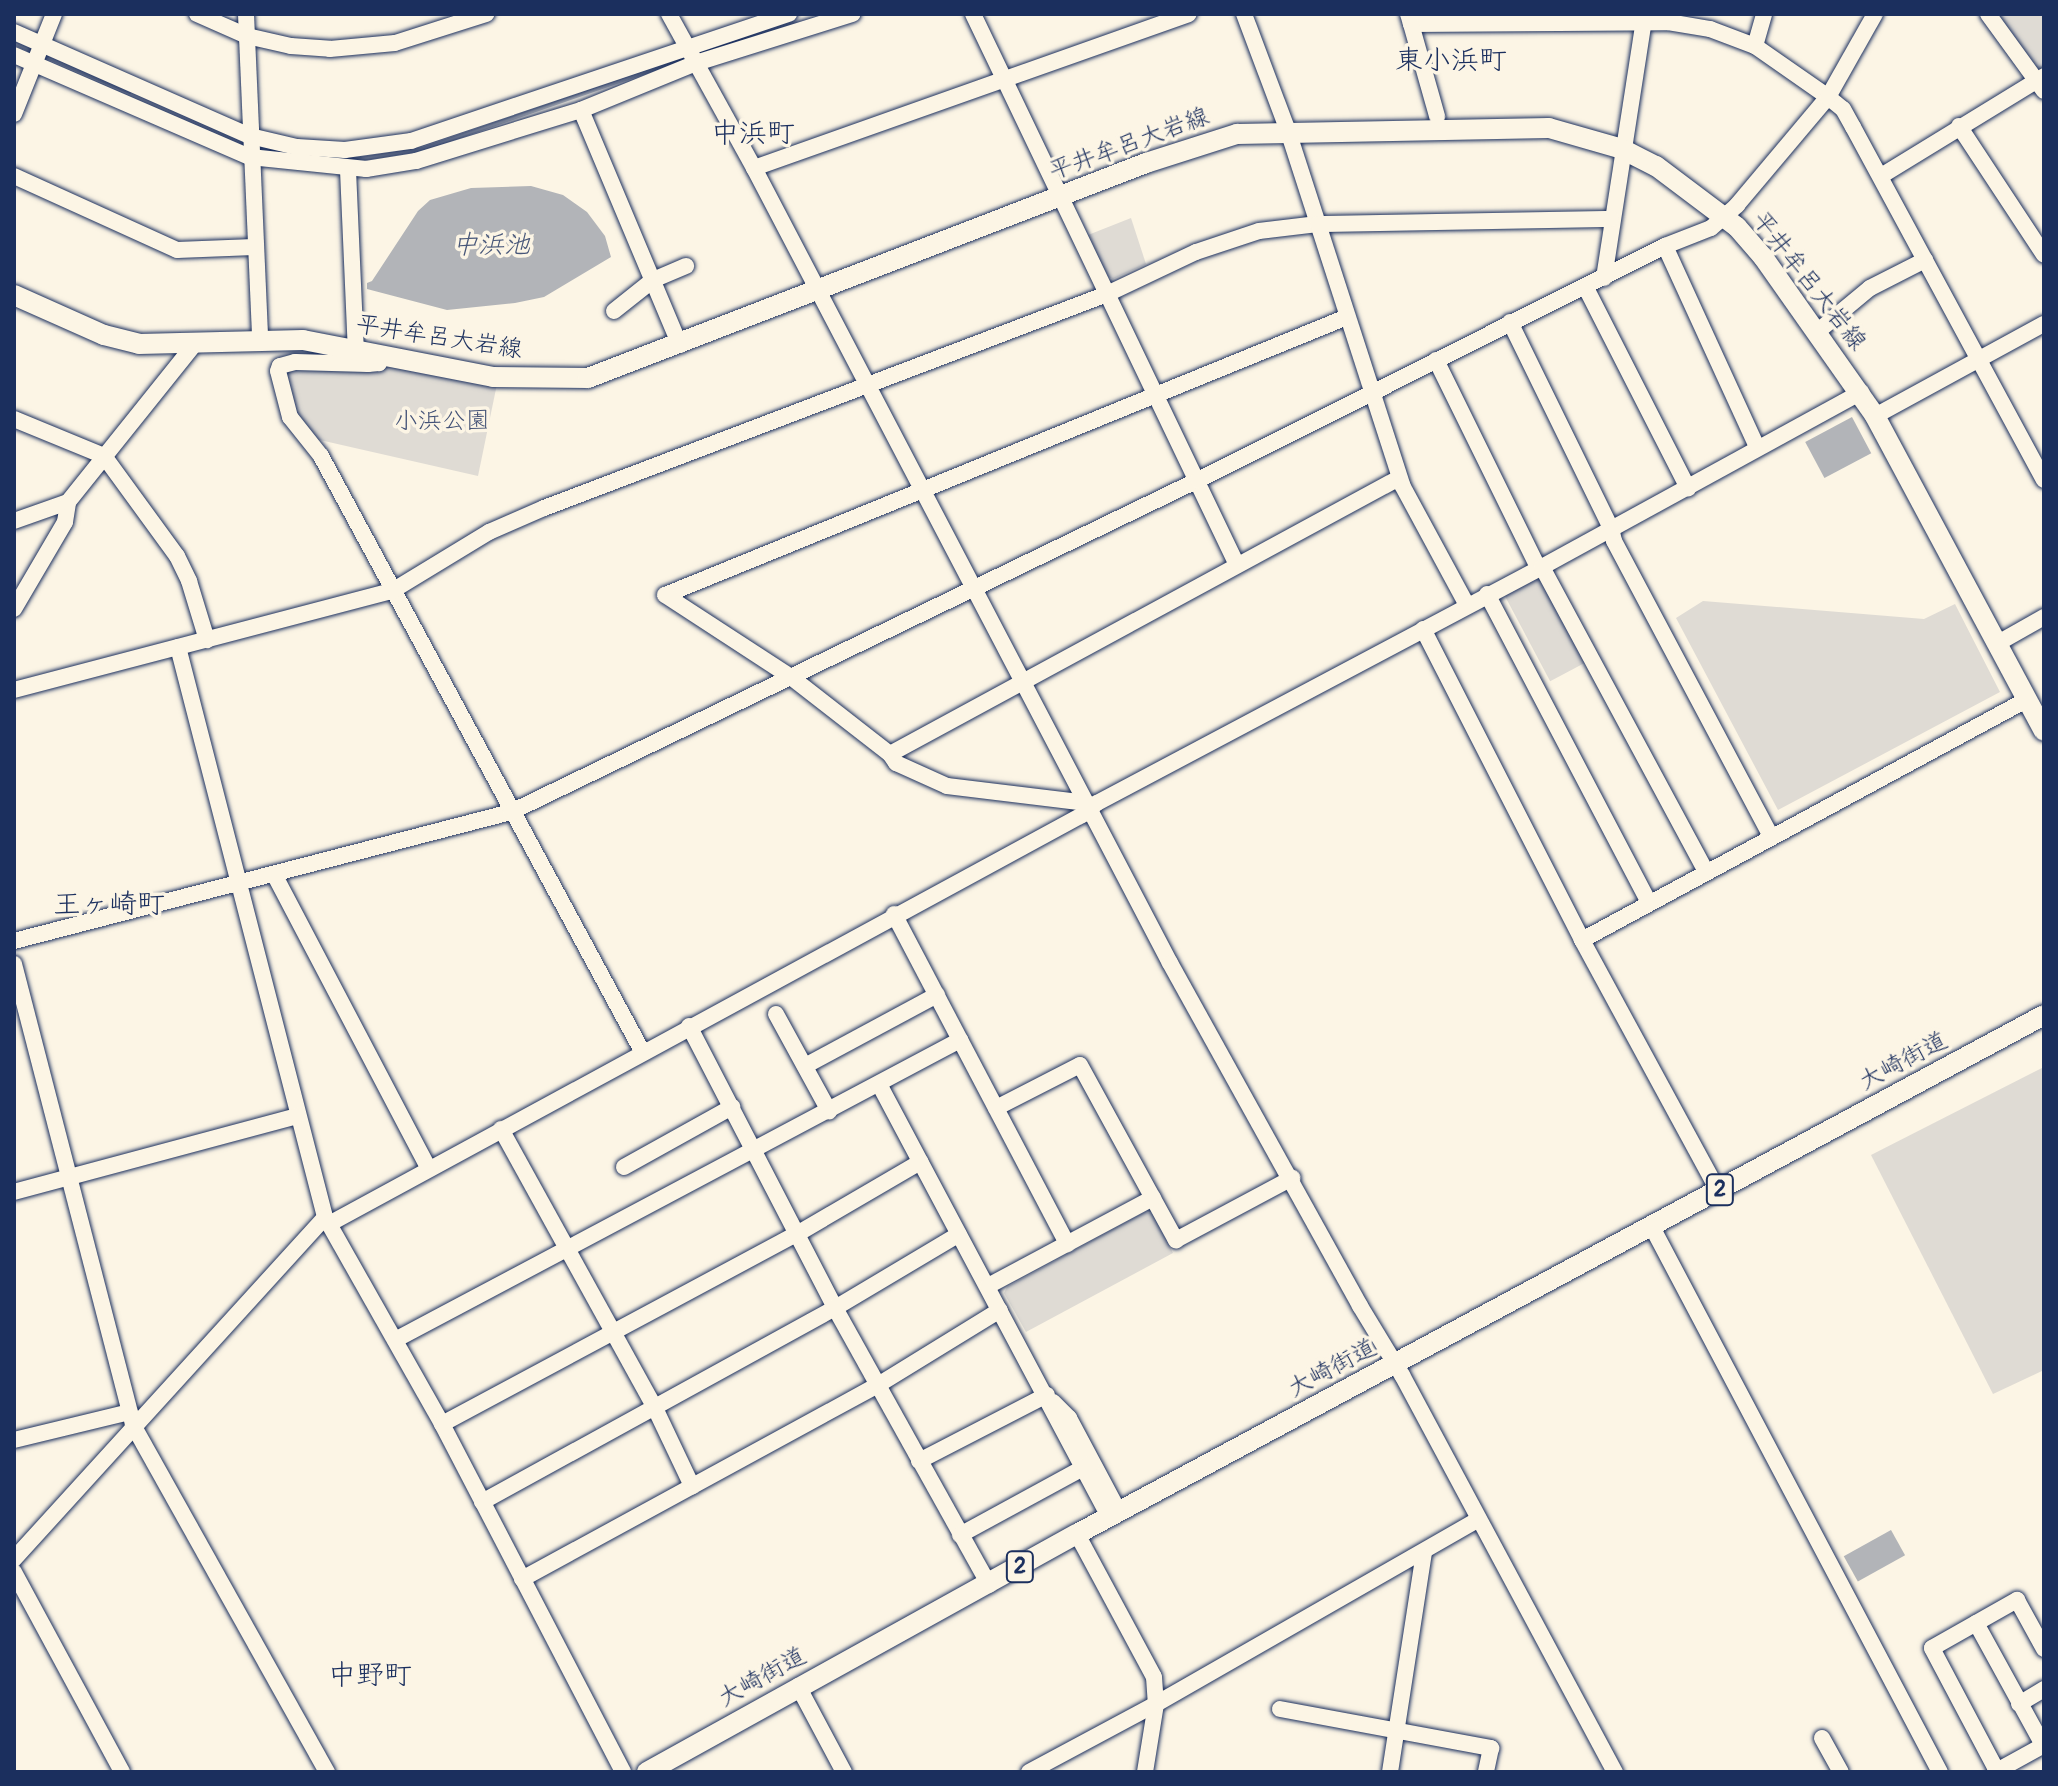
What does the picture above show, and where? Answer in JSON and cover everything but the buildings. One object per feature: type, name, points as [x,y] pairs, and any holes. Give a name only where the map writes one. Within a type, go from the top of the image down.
[{"type":"main road","name":"平井牟呂大岩線","points":[[14,295],[104,335],[139,344],[303,340],[382,358],[493,377],[570,380],[607,373],[1193,145],[1237,134],[1288,131],[1529,126],[1622,149],[1656,166],[1726,218],[1763,257],[1861,392],[2044,731]]},
{"type":"main road","name":"大崎街道","points":[[647,1772],[1077,1534],[2044,1015]]},
{"type":"street","points":[[14,114],[54,14]]},
{"type":"street","points":[[197,14],[247,36],[291,46],[330,49],[370,46],[418,37],[486,14]]},
{"type":"street","points":[[246,14],[260,340]]},
{"type":"street","points":[[669,14],[754,168],[919,489],[1170,963],[1395,1364],[1615,1772]]},
{"type":"street","points":[[14,32],[250,136],[320,149],[374,148],[411,141],[789,14]]},
{"type":"street","points":[[14,55],[250,157],[348,170],[416,161],[581,110],[696,63],[852,14]]},
{"type":"street","points":[[973,14],[1237,565]]},
{"type":"street","points":[[754,168],[1188,14]]},
{"type":"street","points":[[1244,14],[1288,131],[1399,478],[1467,605]]},
{"type":"street","points":[[1755,46],[1764,14]]},
{"type":"street","points":[[14,941],[511,812],[1198,480],[1665,246],[1711,228],[1726,218],[1828,97],[1875,14]]},
{"type":"street","points":[[1881,176],[1959,126],[2041,82],[1988,14]]},
{"type":"street","points":[[1604,278],[1644,18]]},
{"type":"street","points":[[1437,116],[1409,19],[1644,18],[1710,29],[1755,46],[1843,109],[2044,480]]},
{"type":"street","points":[[581,110],[680,345]]},
{"type":"street","points":[[1959,126],[2044,255]]},
{"type":"street","points":[[348,170],[356,351]]},
{"type":"street","points":[[14,176],[177,250],[254,247]]},
{"type":"street","points":[[14,690],[392,591],[489,532],[544,508],[1107,294],[1196,252],[1259,231],[1318,224],[1611,219]]},
{"type":"street","points":[[1665,246],[1757,447]]},
{"type":"street","points":[[1817,332],[1870,288],[1925,260]]},
{"type":"street","points":[[614,311],[653,280],[686,266]]},
{"type":"street","points":[[1586,288],[1688,488]]},
{"type":"street","points":[[1088,806],[947,786],[896,763],[890,754],[791,677],[665,595],[1347,317]]},
{"type":"street","points":[[1510,322],[1611,528],[1614,541],[1771,836]]},
{"type":"street","points":[[1875,416],[2044,324]]},
{"type":"street","points":[[14,609],[65,522],[68,502],[194,345]]},
{"type":"street","points":[[382,358],[379,363],[368,364],[295,362],[280,366],[278,371],[290,417],[321,456],[642,1051]]},
{"type":"street","points":[[1436,360],[1540,567],[1706,872]]},
{"type":"street","points":[[14,1559],[131,1418],[327,1220],[429,1169],[1088,806],[1688,488],[1861,392]]},
{"type":"street","points":[[14,419],[104,456],[177,556],[189,581],[207,640]]},
{"type":"street","points":[[890,754],[1399,478]]},
{"type":"street","points":[[14,521],[68,502]]},
{"type":"street","points":[[1487,594],[1649,903]]},
{"type":"street","points":[[1998,643],[2044,617]]},
{"type":"street","points":[[1423,629],[1582,940],[1718,1191]]},
{"type":"street","points":[[178,647],[297,1116],[327,1220],[442,1424],[623,1772]]},
{"type":"street","points":[[1582,940],[2028,699]]},
{"type":"street","points":[[274,874],[429,1169]]},
{"type":"street","points":[[894,914],[1067,1244]]},
{"type":"street","points":[[14,964],[131,1418],[327,1772]]},
{"type":"street","points":[[805,1066],[937,995]]},
{"type":"street","points":[[776,1014],[829,1111]]},
{"type":"street","points":[[689,1026],[835,1308],[989,1585]]},
{"type":"street","points":[[395,1340],[960,1040]]},
{"type":"street","points":[[996,1108],[1080,1065],[1176,1240],[1292,1178]]},
{"type":"street","points":[[879,1084],[1047,1395],[1069,1418],[1088,1465],[1114,1515]]},
{"type":"street","points":[[624,1167],[732,1107]]},
{"type":"street","points":[[14,1192],[297,1116]]},
{"type":"street","points":[[501,1129],[654,1406],[692,1486]]},
{"type":"street","points":[[442,1424],[797,1234],[920,1162]]},
{"type":"street","points":[[988,1286],[1153,1198]]},
{"type":"street","points":[[1652,1227],[1940,1772]]},
{"type":"street","points":[[482,1502],[835,1308],[959,1234]]},
{"type":"street","points":[[522,1579],[878,1385],[1000,1310]]},
{"type":"street","points":[[919,1461],[1047,1395]]},
{"type":"street","points":[[14,1440],[131,1418]]},
{"type":"street","points":[[960,1535],[1088,1465]]},
{"type":"street","points":[[1029,1772],[1156,1704],[1479,1519]]},
{"type":"street","points":[[1077,1534],[1154,1677],[1156,1704],[1145,1772]]},
{"type":"street","points":[[1396,1772],[1390,1772],[1424,1552]]},
{"type":"street","points":[[14,1572],[122,1772]]},
{"type":"street","points":[[1976,1623],[2044,1745],[1996,1772],[1932,1648],[1976,1623],[2017,1600],[2044,1649]]},
{"type":"street","points":[[798,1686],[844,1772]]},
{"type":"street","points":[[2019,1704],[2044,1689]]},
{"type":"street","points":[[1280,1709],[1491,1748],[1486,1772]]},
{"type":"street","points":[[1822,1738],[1841,1772]]},
{"type":"green space","points":[[1996,14],[2044,14],[2044,68],[2036,67]]},
{"type":"green space","points":[[1131,218],[1146,264],[1113,279],[1106,276],[1088,235]]},
{"type":"green space","name":"小浜公園","points":[[381,365],[497,384],[478,476],[311,438],[292,415],[284,369]]},
{"type":"green space","points":[[1539,575],[1585,662],[1550,681],[1504,594]]},
{"type":"green space","points":[[1703,601],[1924,619],[1955,604],[2000,692],[1778,810],[1676,618]]},
{"type":"green space","points":[[2044,1067],[2044,1370],[1993,1394],[1871,1155]]},
{"type":"green space","points":[[1145,1212],[1153,1214],[1173,1253],[1026,1332],[1004,1293],[1007,1287]]},
{"type":"water","name":"中浜池","points":[[531,186],[563,195],[587,212],[605,236],[611,257],[544,297],[515,303],[447,310],[367,289],[367,283],[372,281],[418,211],[430,200],[471,188]]},
{"type":"water","points":[[1852,417],[1871,453],[1824,478],[1805,442]]},
{"type":"water","points":[[1891,1530],[1905,1555],[1858,1582],[1844,1556]]},
{"type":"waterway","points":[[697,54],[746,39]]},
{"type":"waterway","points":[[14,43],[34,52]]},
{"type":"waterway","points":[[42,55],[130,92]]},
{"type":"waterway","points":[[354,160],[423,149],[688,57]]},
{"type":"waterway","points":[[263,147],[286,153]]},
{"type":"district","name":"東小浜町","points":[[1451,61]]},
{"type":"district","name":"中浜町","points":[[753,134]]},
{"type":"district","name":"王ヶ崎町","points":[[109,905]]},
{"type":"district","name":"中野町","points":[[370,1676]]}]
